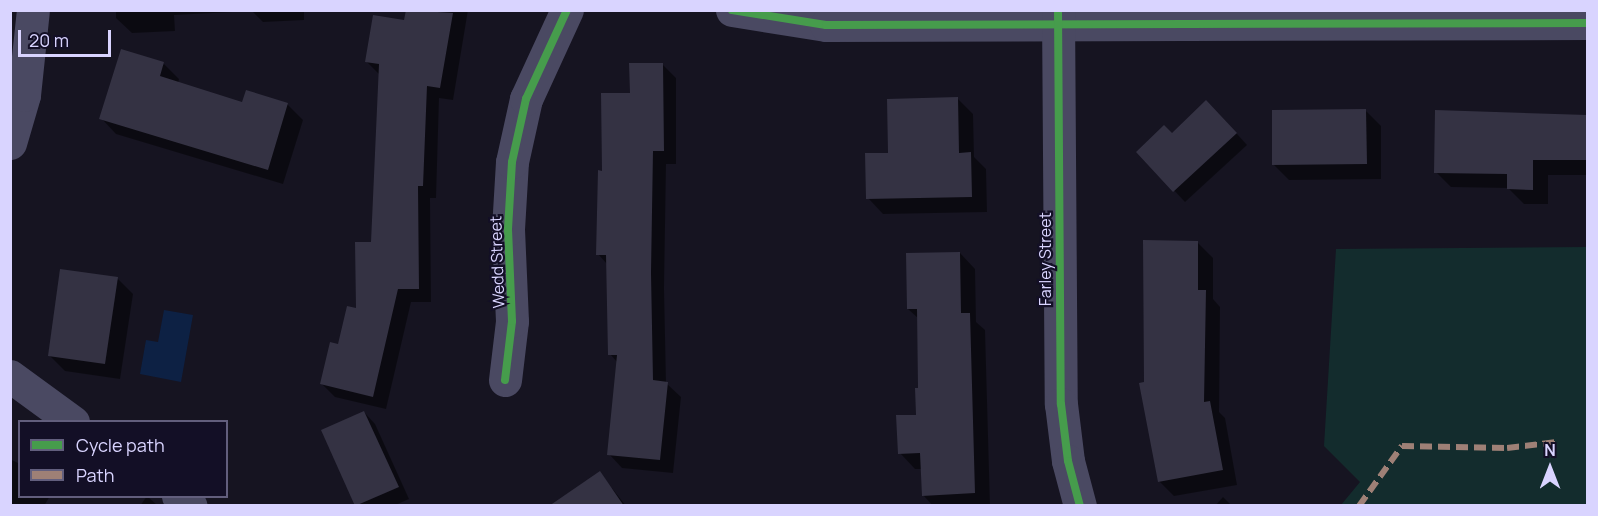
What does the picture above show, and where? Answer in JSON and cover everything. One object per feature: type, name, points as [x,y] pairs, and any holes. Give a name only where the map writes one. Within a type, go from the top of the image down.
[{"type":"street","points":[[10,143],[24,95],[33,10]]},
{"type":"street","name":"Wedd Street","points":[[506,380],[512,321],[507,230],[512,162],[526,99],[567,10]]},
{"type":"street","points":[[732,10],[826,25],[1058,17],[1587,23]]},
{"type":"street","name":"Farley Street","points":[[1058,17],[1061,404],[1068,461],[1080,506]]},
{"type":"street","points":[[10,376],[70,420]]},
{"type":"green space","points":[[1587,247],[1587,505],[1341,505],[1360,482],[1324,446],[1336,249]]},
{"type":"water","points":[[164,310],[193,315],[181,382],[140,374],[146,340],[158,342]]},
{"type":"building","points":[[406,10],[453,13],[440,88],[427,86],[423,186],[418,186],[419,289],[398,289],[373,397],[320,384],[330,342],[338,344],[347,306],[356,308],[355,242],[371,242],[379,64],[365,62],[373,15],[404,20]]},
{"type":"building","points":[[121,49],[164,62],[160,76],[242,102],[246,90],[288,103],[268,170],[99,119]]},
{"type":"building","points":[[629,63],[663,63],[664,151],[653,151],[651,273],[653,380],[668,382],[660,460],[607,455],[617,355],[608,355],[606,255],[596,255],[598,170],[602,171],[601,93],[630,93]]},
{"type":"building","points":[[958,97],[959,153],[971,152],[972,197],[866,199],[865,153],[888,153],[887,99]]},
{"type":"building","points":[[1206,100],[1237,133],[1173,192],[1136,152],[1164,125],[1172,133]]},
{"type":"building","points":[[1366,109],[1367,164],[1272,165],[1272,110]]},
{"type":"building","points":[[1435,110],[1587,115],[1587,160],[1533,160],[1533,190],[1507,189],[1507,174],[1434,173]]},
{"type":"building","points":[[1143,240],[1198,241],[1198,290],[1206,290],[1204,402],[1210,401],[1223,470],[1158,482],[1139,383],[1144,382]]},
{"type":"building","points":[[960,252],[961,313],[970,313],[975,493],[922,496],[920,453],[898,454],[896,415],[916,415],[915,388],[918,388],[917,309],[907,309],[906,253]]},
{"type":"building","points":[[60,269],[118,277],[105,364],[48,356]]},
{"type":"building","points":[[364,411],[399,487],[355,506],[321,430]]},
{"type":"building","points":[[600,471],[624,506],[549,506]]},
{"type":"marked path","points":[[1359,506],[1402,446],[1507,448],[1557,442]]},
{"type":"cycle path","points":[[505,380],[512,321],[508,229],[512,162],[526,99],[567,10]]},
{"type":"cycle path","points":[[732,10],[826,25],[1588,23]]},
{"type":"cycle path","points":[[1058,10],[1061,404],[1068,461],[1080,506]]}]
